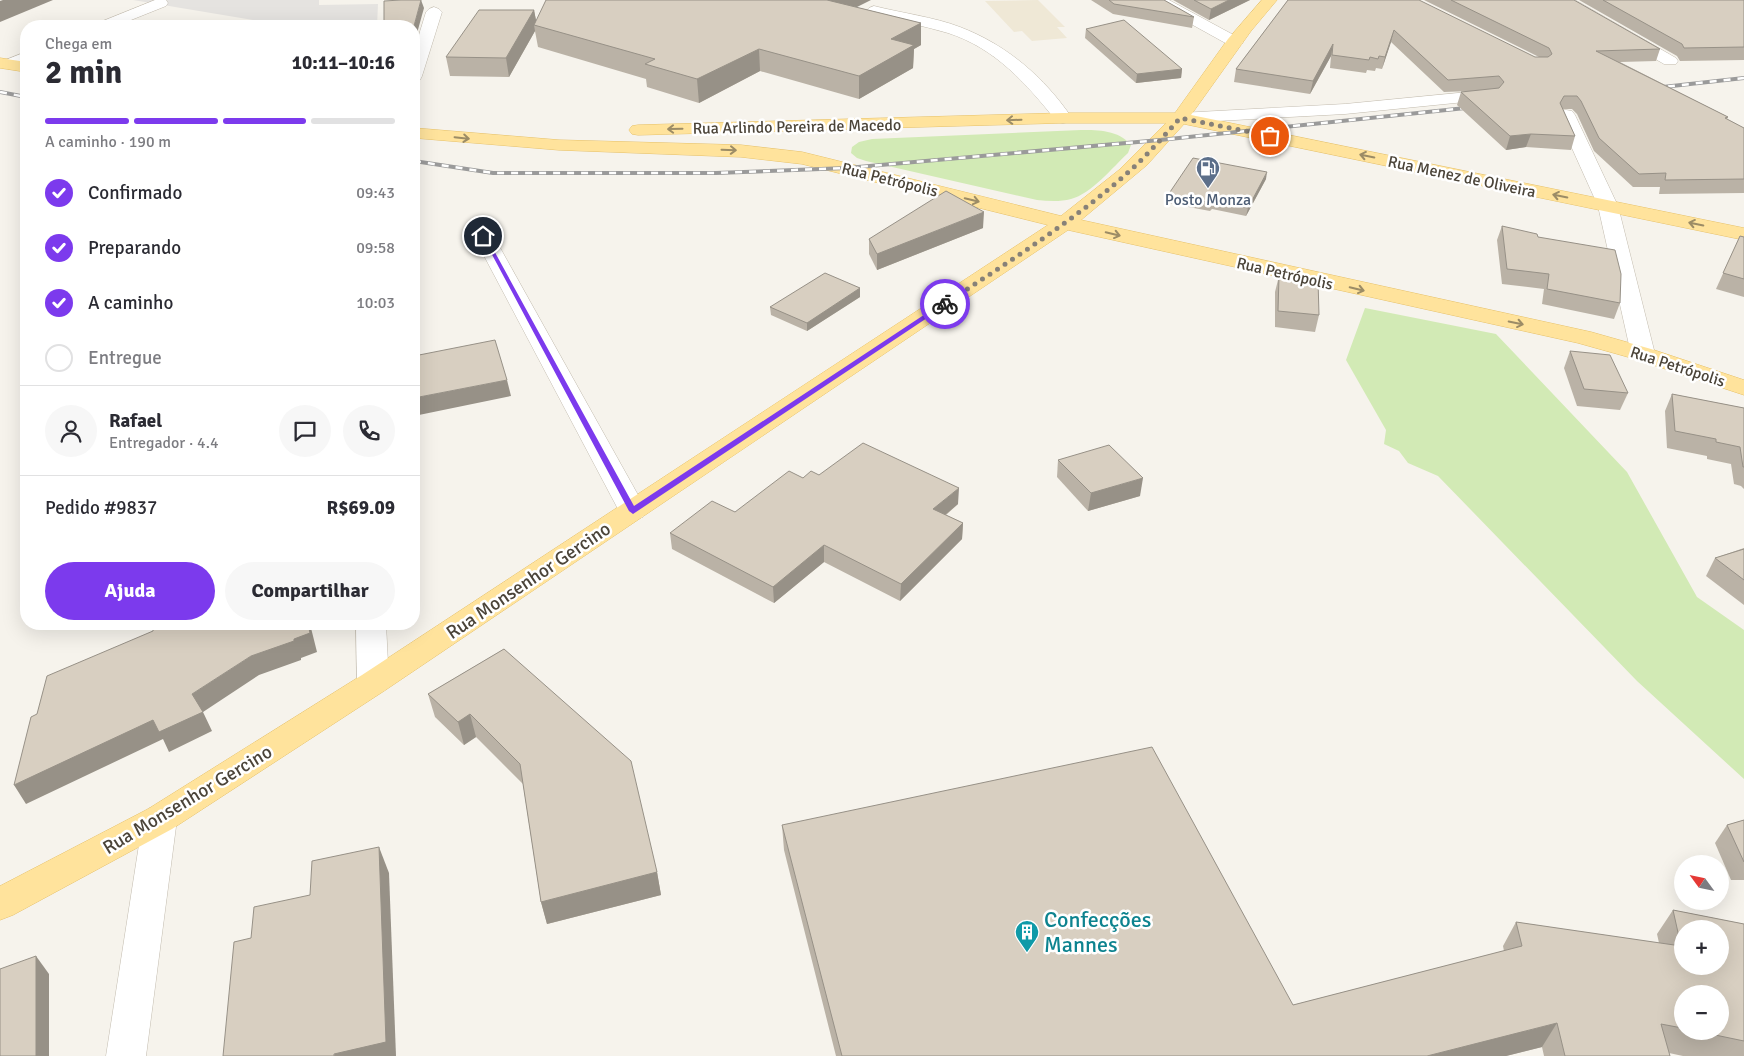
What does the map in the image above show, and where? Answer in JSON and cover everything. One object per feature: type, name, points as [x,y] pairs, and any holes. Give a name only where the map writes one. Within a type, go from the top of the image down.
[{"type":"main road","name":"Rua Monsenhor Gercino","points":[[0,904],[160,819],[373,683],[1066,223],[1134,168],[1180,118],[1235,42],[1261,8],[1270,0]]},
{"type":"main road","points":[[3,59],[20,65]]},
{"type":"main road","points":[[1063,118],[1142,108],[1171,101],[1200,90]]},
{"type":"main road","name":"Rua Arlindo Pereira de Macedo","points":[[420,119],[543,129],[619,130],[864,125],[1063,118],[1180,118]]},
{"type":"main road","name":"Rua Menez de Oliveira","points":[[1180,118],[1744,234]]},
{"type":"main road","points":[[823,163],[838,136],[846,130],[864,125]]},
{"type":"main road","name":"Rua Arlindo Pereira de Macedo","points":[[420,133],[559,145],[741,151],[784,155],[823,163]]},
{"type":"main road","name":"Rua Petrópolis","points":[[823,163],[1066,223],[1582,338],[1642,354],[1744,388]]},
{"type":"street","points":[[1158,0],[1235,42]]},
{"type":"street","points":[[1564,0],[1670,61]]},
{"type":"street","points":[[118,20],[161,3]]},
{"type":"street","points":[[874,11],[954,30],[979,42],[1014,63],[1036,84],[1063,118]]},
{"type":"street","points":[[420,57],[434,12]]},
{"type":"street","points":[[3,59],[20,57]]},
{"type":"street","points":[[1180,118],[1345,109],[1489,95]]},
{"type":"street","points":[[1566,115],[1608,206],[1642,354]]},
{"type":"street","points":[[483,236],[633,511]]},
{"type":"street","points":[[371,630],[373,683]]},
{"type":"street","points":[[126,1056],[160,819]]},
{"type":"shaded area","points":[[133,0],[319,0],[319,5],[378,4],[377,20],[253,20]]},
{"type":"shaded area","points":[[1038,0],[1065,27],[1057,27],[1067,38],[1032,41],[1022,31],[1014,32],[985,1]]},
{"type":"green space","points":[[1081,130],[1114,134],[1120,136],[1131,145],[1128,153],[1094,186],[1079,196],[1063,201],[1037,200],[866,161],[857,158],[851,153],[852,147],[859,142],[872,139]]},
{"type":"green space","points":[[1365,308],[1496,334],[1627,472],[1697,597],[1744,630],[1744,779],[1637,681],[1438,476],[1408,463],[1399,451],[1384,444],[1386,430],[1346,360]]},
{"type":"building","points":[[421,0],[416,20],[384,20],[384,1]]},
{"type":"building","points":[[546,0],[827,0],[921,23],[891,39],[914,45],[859,76],[759,49],[697,79],[645,64],[655,59],[534,25]]},
{"type":"building","points":[[1109,0],[1164,0],[1194,17],[1114,4]]},
{"type":"building","points":[[1194,0],[1229,0],[1211,9]]},
{"type":"building","points":[[1288,0],[1419,0],[1535,57],[1548,57],[1552,54],[1549,48],[1451,0],[1574,0],[1660,49],[1596,51],[1728,117],[1725,118],[1744,128],[1744,179],[1665,180],[1666,173],[1639,174],[1599,138],[1577,96],[1564,96],[1560,103],[1575,136],[1531,134],[1510,136],[1461,92],[1499,88],[1504,82],[1499,76],[1448,80],[1394,30],[1385,57],[1379,56],[1378,59],[1370,57],[1369,60],[1332,55],[1333,44],[1313,81],[1236,69]]},
{"type":"building","points":[[1603,0],[1744,0],[1744,47],[1684,48],[1682,44]]},
{"type":"building","points":[[479,10],[534,10],[506,58],[446,57]]},
{"type":"building","points":[[1124,20],[1182,69],[1137,74],[1086,29]]},
{"type":"building","points":[[1193,158],[1267,172],[1248,208],[1168,195]]},
{"type":"building","points":[[946,191],[984,212],[877,254],[869,239]]},
{"type":"building","points":[[1502,226],[1537,234],[1538,237],[1615,250],[1621,274],[1620,303],[1547,289],[1549,274],[1507,269]]},
{"type":"building","points":[[1740,236],[1744,237],[1744,279],[1723,273]]},
{"type":"building","points":[[825,273],[860,288],[807,323],[770,307]]},
{"type":"building","points":[[1279,276],[1318,280],[1319,315],[1278,311]]},
{"type":"building","points":[[495,340],[507,380],[420,397],[420,355]]},
{"type":"building","points":[[1570,351],[1610,355],[1628,393],[1584,389]]},
{"type":"building","points":[[1672,394],[1744,408],[1744,467],[1740,447],[1716,442],[1716,439],[1675,431]]},
{"type":"building","points":[[863,443],[959,488],[933,509],[963,523],[901,584],[824,545],[773,587],[670,533],[712,501],[735,512],[789,471],[803,478],[811,471],[819,475]]},
{"type":"building","points":[[1109,445],[1143,478],[1091,493],[1058,460]]},
{"type":"building","points":[[1744,549],[1744,580],[1715,558]]},
{"type":"building","points":[[309,630],[310,633],[294,639],[294,641],[251,656],[192,694],[203,712],[159,732],[153,720],[14,785],[31,717],[37,714],[47,676],[153,631]]},
{"type":"building","points":[[504,649],[631,761],[657,872],[541,902],[520,764],[470,714],[458,722],[428,694]]},
{"type":"building","name":"Confecções Mannes","points":[[1152,747],[1293,1005],[1522,946],[1516,922],[1674,945],[1674,975],[1729,975],[1729,921],[1744,924],[1744,1041],[1729,1038],[1729,985],[1674,985],[1674,1026],[1661,1024],[1670,1056],[1565,1056],[1557,1023],[1427,1056],[842,1056],[782,825]]},
{"type":"building","points":[[1744,820],[1744,862],[1727,825]]},
{"type":"building","points":[[379,847],[386,1042],[334,1054],[334,1056],[223,1056],[234,942],[251,938],[254,907],[310,895],[312,861]]},
{"type":"building","name":"Confecções Mannes","points":[[1673,910],[1724,920],[1675,920]]},
{"type":"building","points":[[36,956],[36,1056],[0,1056],[0,969]]},
{"type":"railway","points":[[1654,88],[1744,78]]},
{"type":"railway","points":[[0,92],[20,96]]},
{"type":"railway","points":[[420,162],[493,173],[716,173],[847,168],[1160,140],[1475,107]]},
{"type":"way so far","points":[[945,304],[1066,223],[1108,190],[1134,168],[1180,118],[1270,136]]},
{"type":"place","name":"Posto Monza","points":[[1208,189]]},
{"type":"place","name":"Confecções Mannes","points":[[1027,953]]},
{"type":"route","points":[[483,236],[633,511],[945,304]]}]
